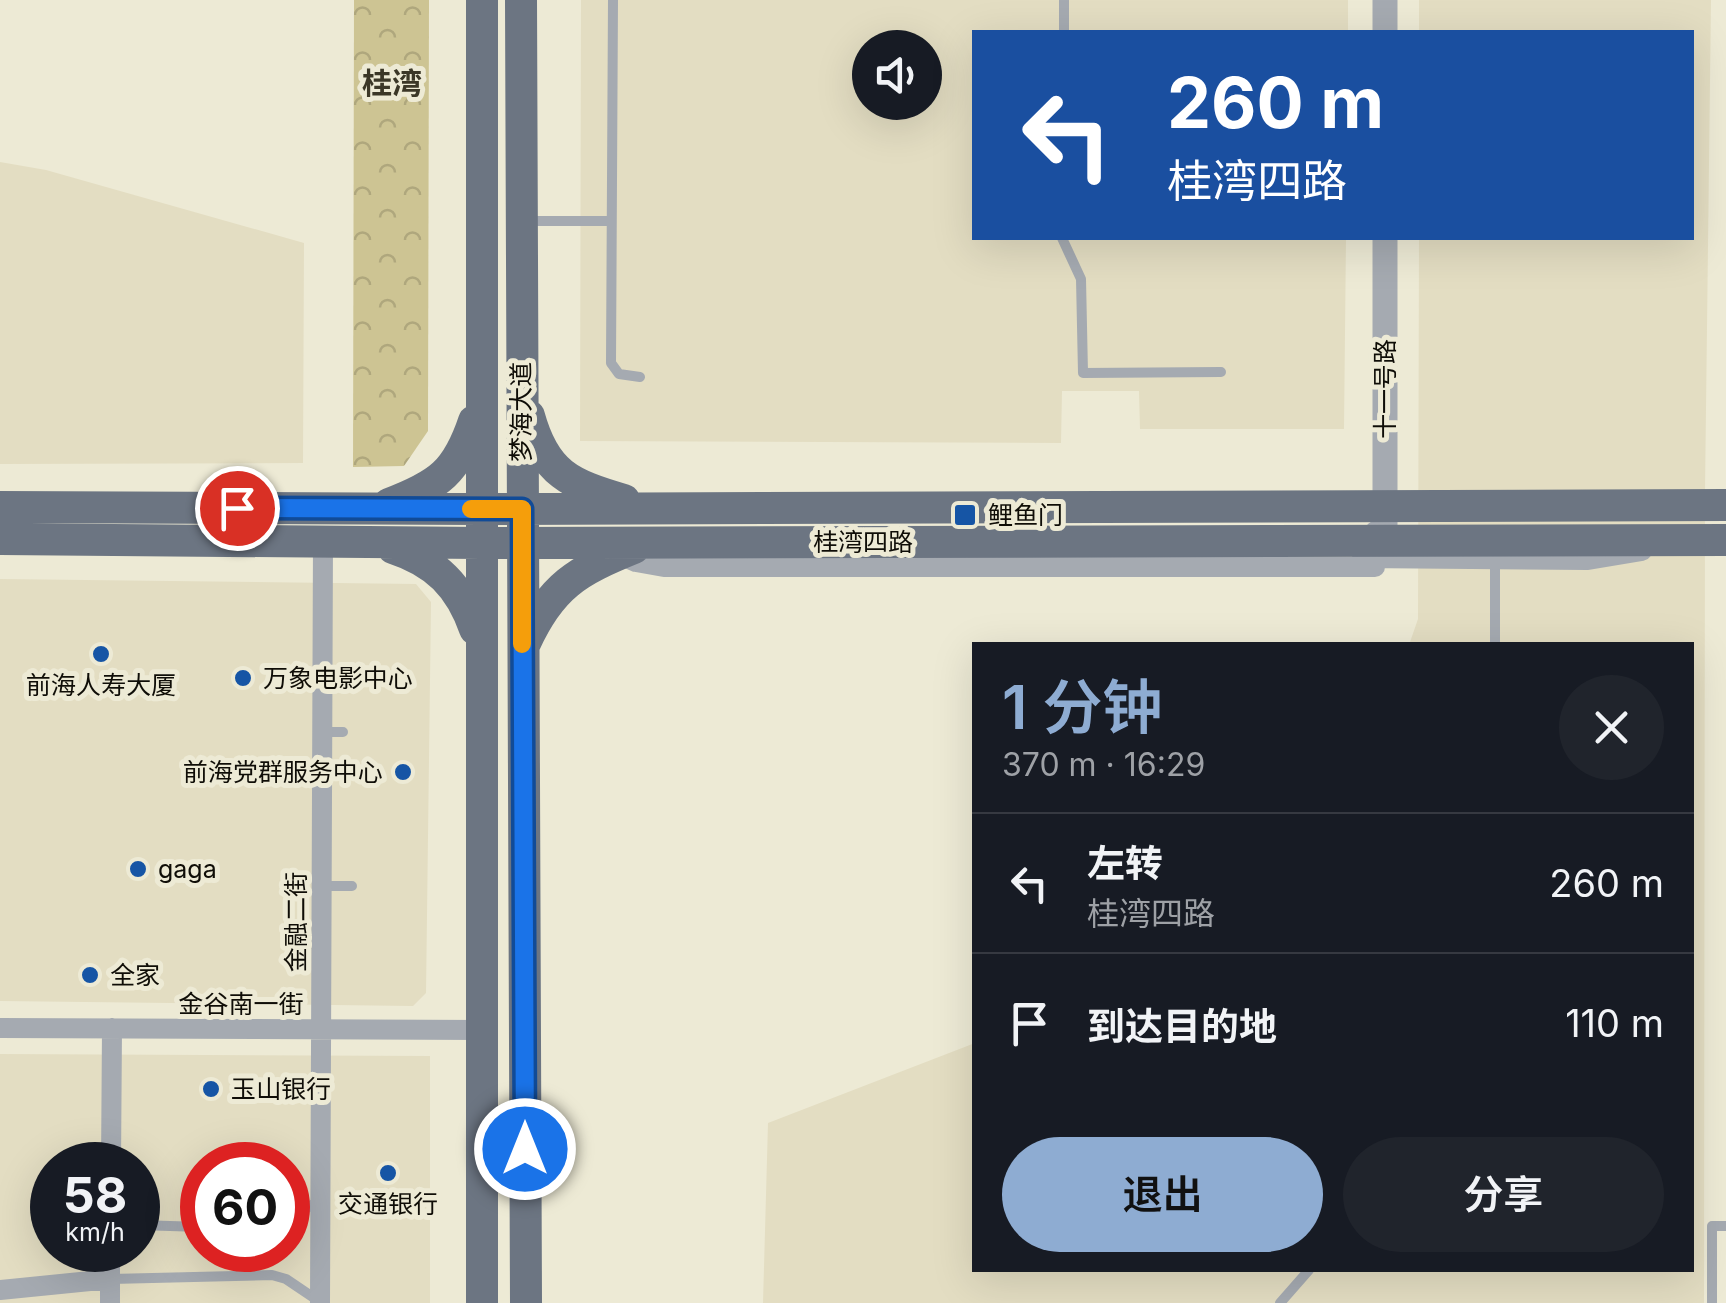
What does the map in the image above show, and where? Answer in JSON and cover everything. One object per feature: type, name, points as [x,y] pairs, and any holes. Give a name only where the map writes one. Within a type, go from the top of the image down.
[{"type":"main road","name":"梦海大道","points":[[482,0],[482,1303]]},
{"type":"main road","name":"梦海大道","points":[[521,0],[526,1303]]},
{"type":"main road","points":[[521,388],[534,434],[556,471],[591,490],[652,508]]},
{"type":"main road","points":[[376,508],[428,488],[446,475],[466,446],[481,402]]},
{"type":"main road","name":"桂湾四路","points":[[0,507],[1474,506],[1716,498]]},
{"type":"main road","name":"桂湾四路","points":[[0,539],[622,546],[766,542],[1208,542],[1385,550],[1706,540]]},
{"type":"main road","points":[[375,542],[427,562],[450,580],[467,606],[481,650]]},
{"type":"main road","points":[[522,650],[537,616],[554,593],[622,546]]},
{"type":"street","points":[[1374,0],[1374,30]]},
{"type":"street","points":[[1385,0],[1385,30]]},
{"type":"street","points":[[622,546],[648,565],[683,567],[1375,567],[1374,240]]},
{"type":"street","name":"十一号路","points":[[1385,240],[1385,550]]},
{"type":"street","points":[[1418,550],[1495,560],[1588,560],[1706,540]]},
{"type":"street","name":"金融二街","points":[[320,1302],[322,886],[333,732],[323,542]]},
{"type":"street","name":"金谷南一街","points":[[0,1028],[482,1030]]},
{"type":"street","points":[[111,1142],[112,1028]]},
{"type":"street","points":[[110,1272],[110,1303]]},
{"type":"street","points":[[0,1290],[110,1278]]},
{"type":"lane","points":[[612,0],[612,363],[619,374],[640,377]]},
{"type":"lane","points":[[1064,0],[1064,30]]},
{"type":"lane","points":[[521,220],[611,221]]},
{"type":"lane","points":[[1063,240],[1080,278],[1082,373],[1221,372]]},
{"type":"lane","points":[[1495,560],[1495,642]]},
{"type":"lane","points":[[322,886],[352,886]]},
{"type":"lane","points":[[310,1206],[320,1200]]},
{"type":"lane","points":[[1712,1303],[1712,1226],[1726,1226]]},
{"type":"lane","points":[[1280,1303],[1308,1272]]},
{"type":"lane","points":[[110,1278],[272,1275],[286,1279],[320,1302]]},
{"type":"shaded area","points":[[581,0],[1348,0],[1348,30],[972,30],[972,240],[1346,240],[1344,429],[1140,429],[1139,391],[1062,391],[1061,443],[580,441]]},
{"type":"shaded area","points":[[1419,0],[1711,0],[1705,491],[1704,1303],[763,1303],[768,1123],[972,1044],[972,1272],[1694,1272],[1694,642],[1410,642],[1418,619],[1419,240],[1694,240],[1694,30],[1419,30]]},
{"type":"shaded area","points":[[0,162],[46,170],[304,243],[303,463],[0,464]]},
{"type":"shaded area","points":[[0,579],[416,584],[431,602],[426,993],[413,1006],[0,1001]]},
{"type":"shaded area","points":[[0,1054],[430,1056],[430,1303],[0,1303]]},
{"type":"green space","points":[[354,0],[429,0],[428,431],[404,466],[353,467]]},
{"type":"slow traffic","points":[[471,509],[522,509],[522,644]]},
{"type":"place","name":"鲤鱼门","points":[[965,515]]},
{"type":"place","name":"前海人寿大厦","points":[[101,654]]},
{"type":"place","name":"万象电影中心","points":[[243,678]]},
{"type":"place","name":"前海党群服务中心","points":[[403,772]]},
{"type":"place","name":"gaga","points":[[138,869]]},
{"type":"place","name":"全家","points":[[90,975]]},
{"type":"place","name":"玉山银行","points":[[211,1089]]},
{"type":"place","name":"交通银行","points":[[388,1173]]},
{"type":"district","name":"桂湾","points":[[392,83]]},
{"type":"route","points":[[237,508],[522,509],[525,1149]]}]
